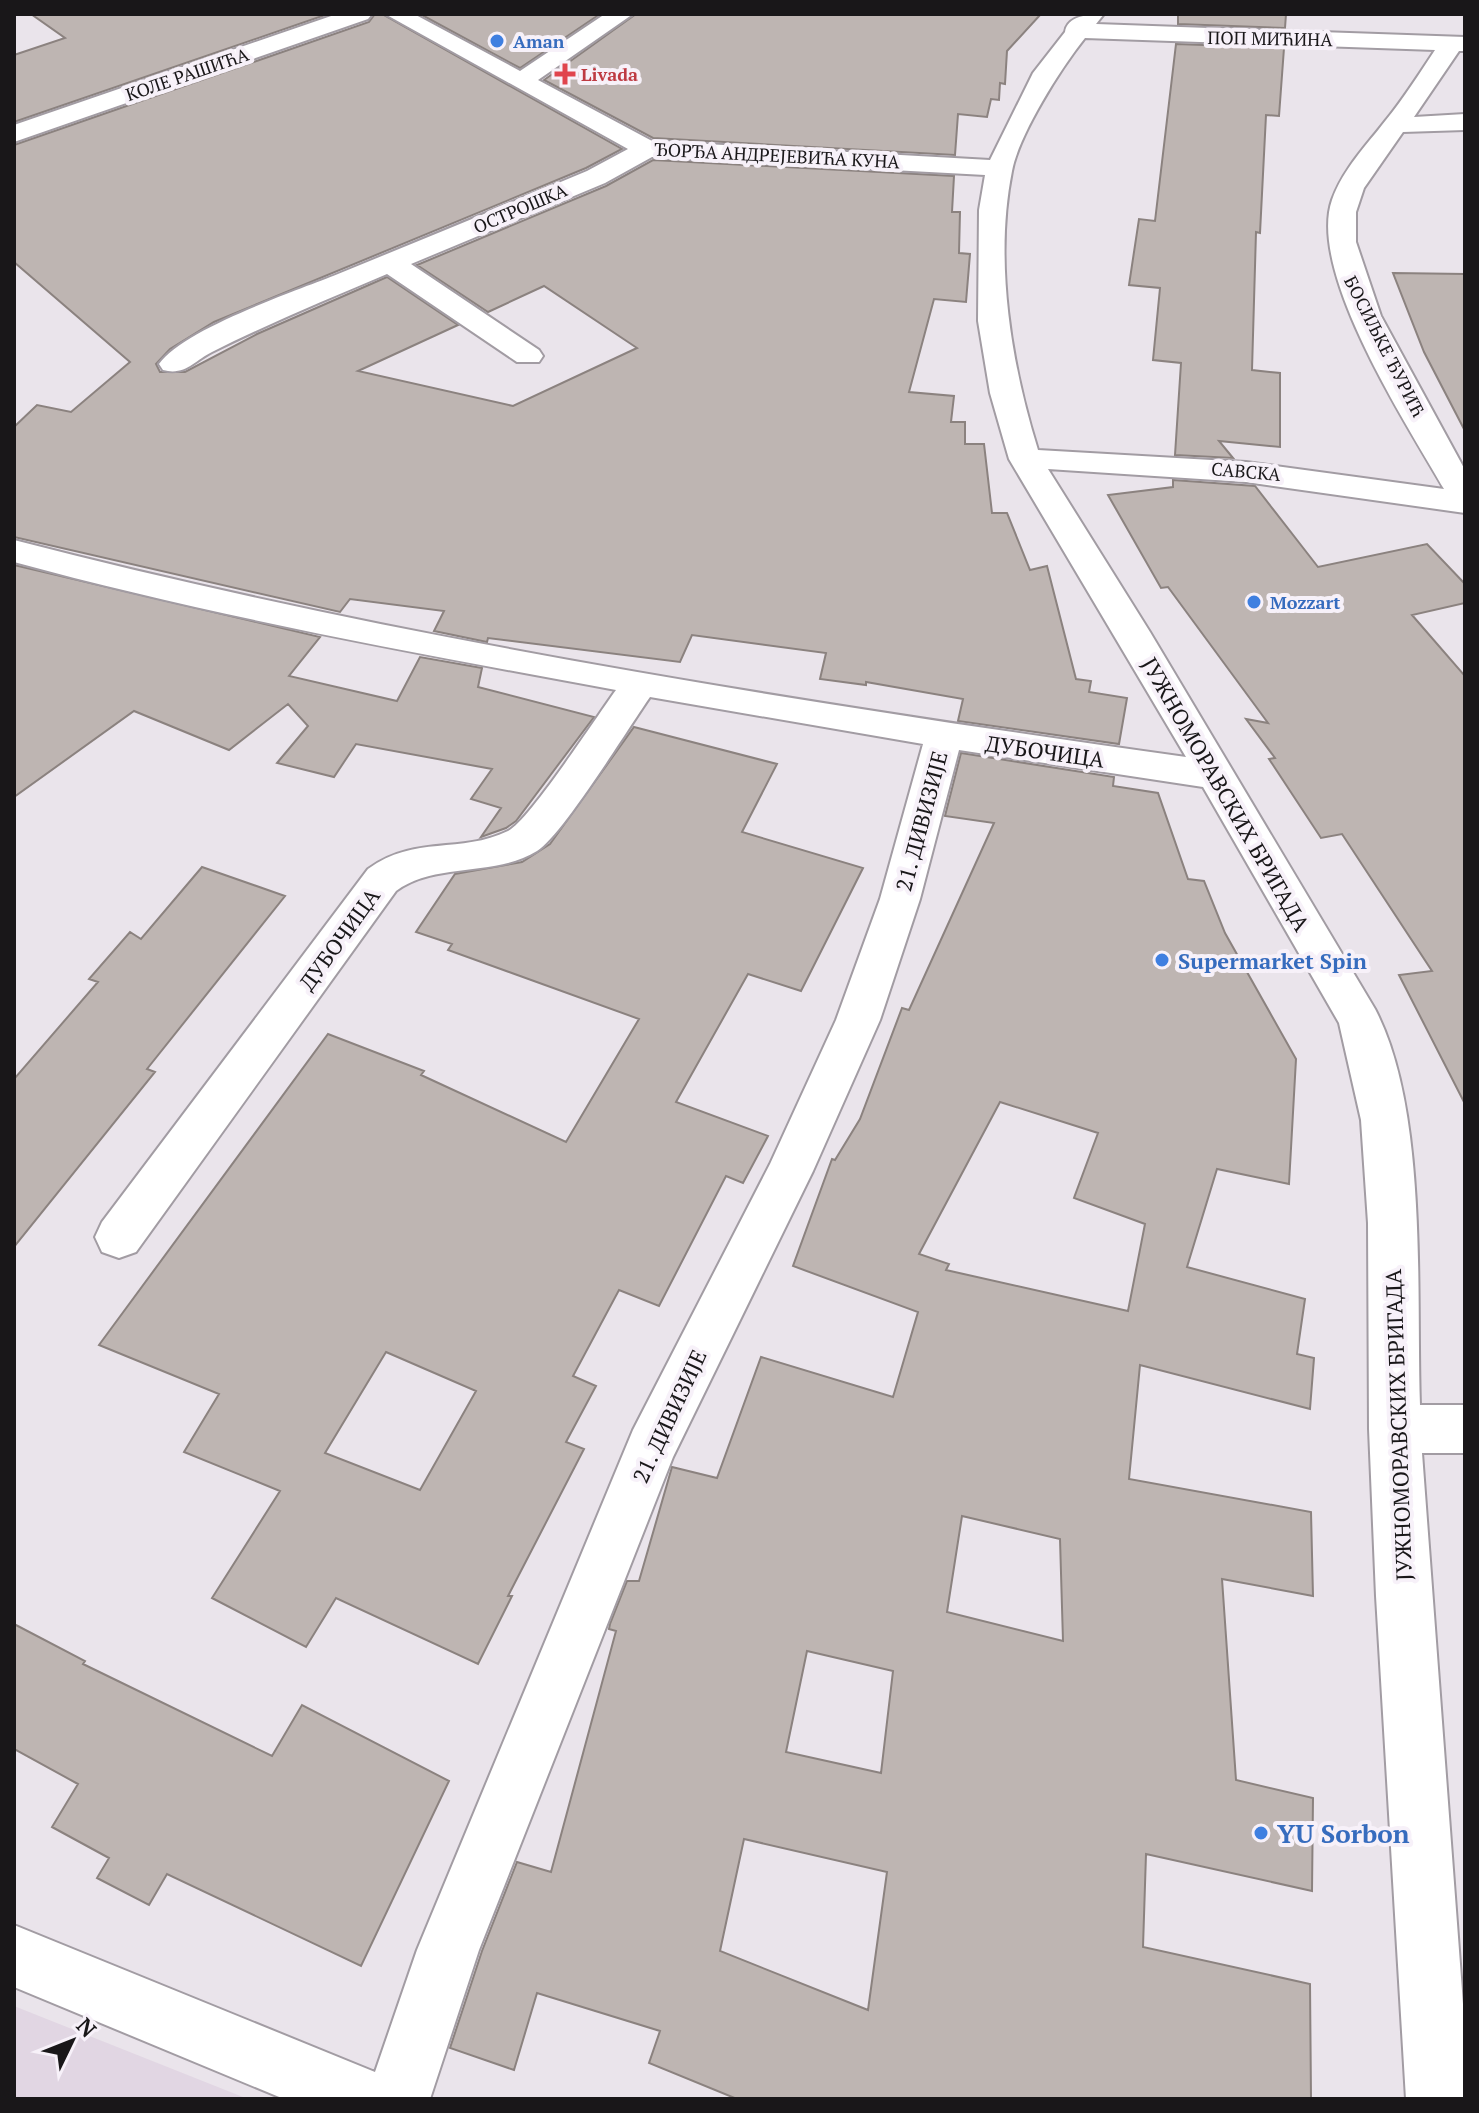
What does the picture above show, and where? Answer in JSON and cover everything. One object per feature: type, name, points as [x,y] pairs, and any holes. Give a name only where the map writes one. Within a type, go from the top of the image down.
[{"type":"street","name":"КОЛЕ РАШИЋА","points":[[14,134],[360,14]]},
{"type":"street","name":"ЂОРЂА АНДРЕЈЕВИЋА КУНА","points":[[397,14],[647,149],[999,168]]},
{"type":"street","points":[[521,81],[621,14]]},
{"type":"street","name":"ПОП МИЋИНА","points":[[1084,22],[1459,44]]},
{"type":"street","name":"ЈУЖНОМОРАВСКИХ БРИГАДА","points":[[1084,22],[1045,73],[999,168],[993,210],[993,321],[1005,393],[1025,459],[1132,632],[1360,1021],[1376,1065],[1390,1182],[1395,1429],[1438,2099]]},
{"type":"street","name":"БОСИЉКЕ ЂУРИЋ","points":[[1459,44],[1349,189],[1342,212],[1340,243],[1349,278],[1374,331],[1465,500]]},
{"type":"street","points":[[1396,125],[1465,122]]},
{"type":"street","name":"ОСТРОШКА","points":[[174,364],[229,331],[596,177],[647,149]]},
{"type":"street","points":[[390,263],[528,356]]},
{"type":"street","name":"САВСКА","points":[[1025,459],[1143,462],[1282,474],[1465,500]]},
{"type":"street","name":"ДУБОЧИЦА","points":[[14,551],[122,582],[640,683],[944,737],[1214,775]]},
{"type":"street","name":"ДУБОЧИЦА","points":[[119,1237],[382,880],[402,865],[484,853],[524,841],[550,811],[640,683]]},
{"type":"street","name":"21. ДИВИЗИЈЕ","points":[[398,2099],[448,1950],[651,1447],[790,1171],[858,1020],[900,899],[944,737]]},
{"type":"street","points":[[1395,1429],[1465,1429]]},
{"type":"street","points":[[14,1956],[362,2099]]},
{"type":"shaded area","points":[[14,2006],[248,2099],[14,2099]]},
{"type":"building","points":[[31,14],[328,14],[14,122],[14,55],[65,38]]},
{"type":"building","points":[[375,14],[382,14],[622,149],[586,168],[214,322],[170,349],[156,364],[160,372],[185,372],[257,334],[387,277],[458,325],[358,371],[513,406],[637,348],[544,286],[488,312],[417,265],[606,186],[653,160],[954,176],[952,212],[960,212],[959,253],[970,254],[966,302],[934,299],[909,392],[954,396],[951,422],[965,422],[965,444],[984,444],[992,513],[1007,513],[1030,570],[1047,566],[1076,679],[1091,681],[1089,692],[1127,698],[1119,744],[958,721],[963,699],[866,682],[866,685],[820,679],[826,653],[692,635],[680,662],[488,638],[487,642],[434,631],[444,611],[350,599],[340,612],[14,537],[14,427],[37,405],[71,412],[130,362],[14,262],[14,145],[369,22]]},
{"type":"building","points":[[420,14],[600,14],[520,68]]},
{"type":"building","points":[[636,14],[1041,14],[1007,51],[1005,84],[1000,83],[999,100],[991,99],[987,117],[958,114],[955,155],[653,138],[544,80]]},
{"type":"building","points":[[1178,14],[1286,14],[1285,28],[1178,24]]},
{"type":"building","points":[[1176,44],[1284,48],[1279,116],[1266,115],[1260,233],[1256,232],[1252,370],[1280,373],[1280,447],[1219,441],[1233,458],[1175,455],[1181,363],[1153,360],[1160,288],[1129,285],[1139,219],[1155,221]]},
{"type":"building","points":[[1393,273],[1465,274],[1465,431],[1424,352]]},
{"type":"building","points":[[1173,480],[1255,486],[1318,567],[1427,544],[1465,584],[1465,603],[1412,615],[1465,676],[1465,1104],[1399,975],[1432,971],[1342,834],[1321,838],[1269,759],[1275,758],[1246,719],[1268,723],[1168,587],[1161,588],[1108,495],[1173,487]]},
{"type":"building","points":[[14,565],[320,637],[289,676],[397,701],[420,657],[482,668],[478,687],[594,717],[516,821],[481,837],[501,808],[471,799],[492,769],[356,744],[334,777],[277,763],[308,726],[288,704],[229,750],[134,711],[14,797]]},
{"type":"building","points":[[634,727],[777,764],[742,832],[863,868],[801,991],[748,974],[676,1102],[768,1136],[743,1183],[726,1176],[659,1306],[619,1290],[573,1376],[596,1386],[566,1442],[584,1449],[508,1596],[512,1596],[478,1664],[336,1598],[306,1647],[212,1598],[280,1491],[184,1452],[219,1394],[99,1345],[328,1034],[424,1071],[421,1075],[566,1142],[639,1019],[448,950],[452,944],[416,932],[455,874],[522,862],[550,844]],"holes":[[[386,1352],[476,1391],[420,1490],[325,1453]]]},
{"type":"building","points":[[961,753],[1114,777],[1113,786],[1158,793],[1188,879],[1204,881],[1225,933],[1296,1059],[1289,1184],[1217,1169],[1187,1267],[1305,1299],[1297,1354],[1314,1358],[1310,1409],[1140,1365],[1129,1479],[1311,1512],[1313,1596],[1222,1579],[1236,1780],[1313,1798],[1312,1891],[1146,1854],[1143,1947],[1310,1984],[1311,2099],[737,2099],[649,2063],[660,2031],[537,1993],[514,2070],[450,2048],[482,1951],[517,1862],[551,1872],[616,1631],[609,1629],[610,1624],[627,1581],[639,1581],[672,1467],[717,1478],[761,1357],[893,1397],[918,1312],[793,1266],[832,1159],[835,1160],[860,1119],[902,1008],[909,1010],[994,823],[945,816]],"holes":[[[1000,1102],[1098,1133],[1074,1198],[1145,1224],[1128,1311],[946,1270],[949,1264],[919,1254]],[[962,1516],[1060,1539],[1063,1641],[947,1612]],[[807,1651],[893,1671],[881,1773],[786,1752]],[[744,1839],[887,1872],[868,2010],[720,1951]]]},
{"type":"building","points":[[202,867],[285,896],[147,1069],[155,1072],[14,1247],[14,1079],[98,982],[89,979],[130,932],[141,939]]},
{"type":"building","points":[[14,1624],[85,1661],[83,1664],[272,1756],[302,1705],[449,1781],[361,1966],[167,1874],[149,1905],[97,1878],[109,1858],[52,1827],[78,1784],[14,1749]]},
{"type":"place","name":"Aman","points":[[497,41]]},
{"type":"place","name":"Livada","points":[[565,74]]},
{"type":"place","name":"Mozzart","points":[[1254,602]]},
{"type":"place","name":"Supermarket Spin","points":[[1162,960]]},
{"type":"place","name":"YU Sorbon","points":[[1261,1833]]}]
